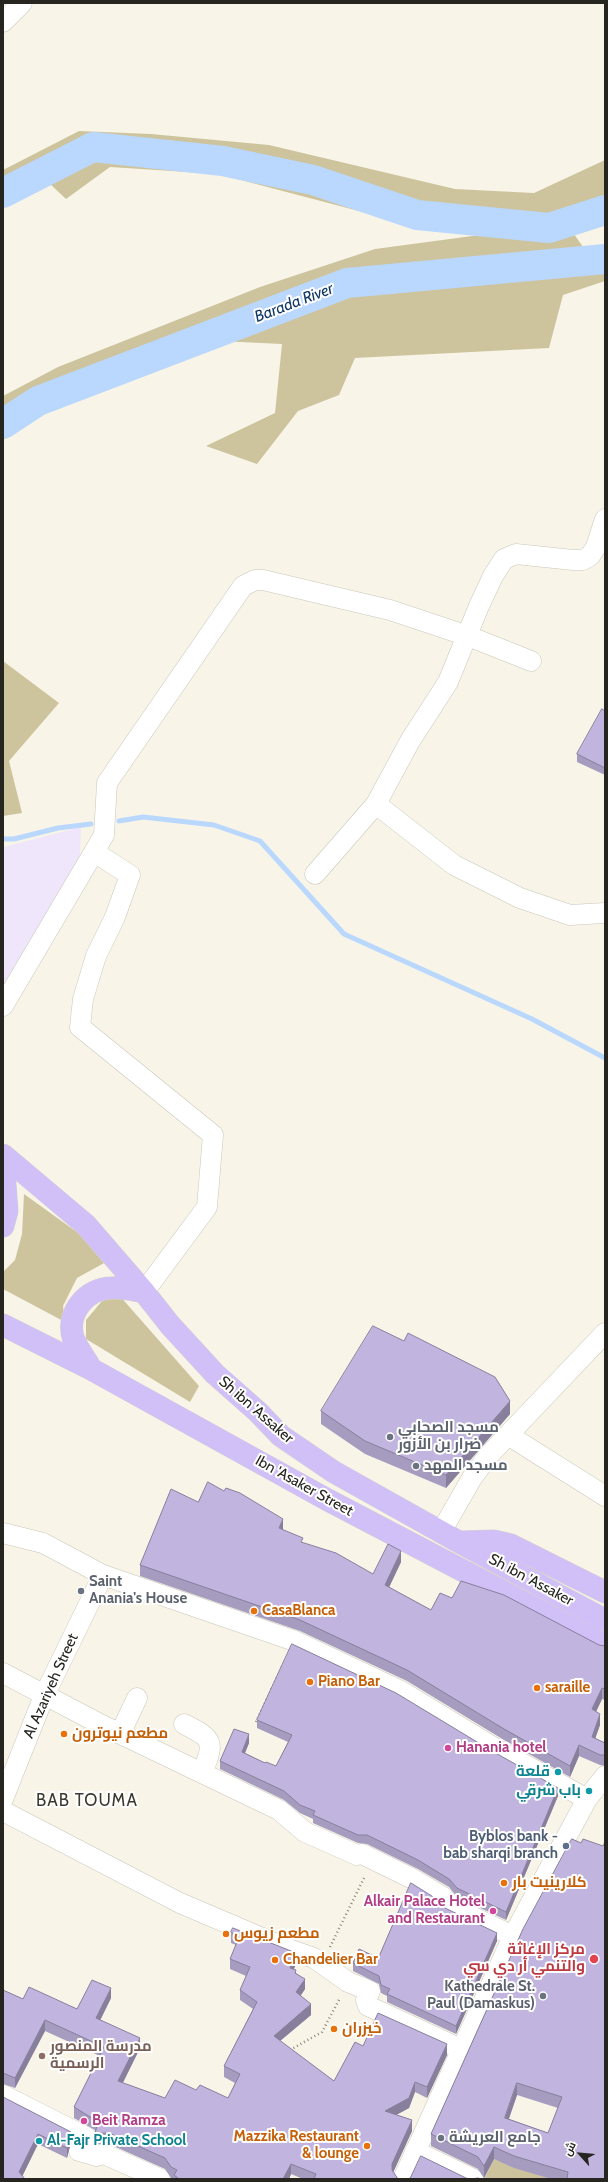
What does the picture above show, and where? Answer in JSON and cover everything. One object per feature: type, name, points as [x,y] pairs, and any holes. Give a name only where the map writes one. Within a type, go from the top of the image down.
[{"type":"main road","name":"Sh ibn 'Assaker","points":[[3,1156],[86,1225],[144,1292],[170,1325],[215,1374],[258,1412],[281,1436],[334,1472],[450,1537],[605,1620]]},
{"type":"main road","points":[[3,1156],[7,1211],[3,1226]]},
{"type":"main road","points":[[91,1369],[73,1337],[73,1319],[80,1303],[86,1296],[102,1289],[112,1288],[144,1292]]},
{"type":"main road","name":"Ibn 'Asaker Street","points":[[3,1325],[91,1369],[326,1499],[605,1645]]},
{"type":"main road","points":[[450,1537],[494,1541],[511,1545],[605,1592]]},
{"type":"street","points":[[3,22],[22,3]]},
{"type":"street","points":[[315,874],[376,804],[410,741],[448,682],[490,582],[504,560],[516,554],[583,560],[590,556],[596,548],[605,519]]},
{"type":"street","points":[[3,1006],[104,834],[107,783],[243,586],[249,582],[263,580],[390,610],[468,636],[531,662]]},
{"type":"street","points":[[376,804],[454,865],[520,898],[570,915],[605,912]]},
{"type":"street","points":[[94,852],[130,875],[115,916],[96,956],[82,999],[80,1027],[213,1135],[207,1208],[144,1292]]},
{"type":"street","points":[[450,1537],[472,1478],[488,1456],[605,1333]]},
{"type":"street","points":[[508,1434],[605,1496]]},
{"type":"street","points":[[3,1532],[43,1543],[104,1575],[295,1641],[401,1691],[498,1750],[588,1799]]},
{"type":"street","name":"Al Azariyeh Street","points":[[3,1799],[44,1696],[104,1575]]},
{"type":"street","points":[[3,1673],[30,1686],[44,1696],[120,1734],[279,1810],[305,1832],[357,1855],[362,1854],[373,1859],[437,1893],[443,1897],[450,1906],[513,1936]]},
{"type":"street","points":[[120,1734],[137,1698]]},
{"type":"street","points":[[184,1724],[205,1734],[210,1745],[210,1754],[202,1773]]},
{"type":"street","points":[[403,2179],[513,1936],[588,1799],[605,1776]]},
{"type":"street","points":[[3,1812],[180,1903],[323,1962],[348,1982],[370,1991],[366,2000],[368,2006],[461,2049]]},
{"type":"street","points":[[3,2095],[86,2137],[79,2151],[96,2156],[104,2154],[160,2179]]},
{"type":"street","points":[[415,2151],[473,2179]]},
{"type":"path","points":[[256,1722],[295,1641]]},
{"type":"path","points":[[323,1962],[373,1859]]},
{"type":"path","points":[[286,2052],[322,2032],[348,1982]]},
{"type":"shaded area","points":[[79,131],[151,134],[269,145],[455,189],[534,193],[605,160],[605,199],[562,217],[583,247],[605,245],[605,281],[563,295],[549,348],[355,358],[339,395],[298,411],[257,464],[206,446],[275,413],[282,344],[219,341],[157,369],[61,401],[3,440],[3,396],[58,367],[260,287],[375,249],[487,234],[412,225],[218,174],[110,167],[66,199],[49,183],[3,205],[3,170]]},
{"type":"shaded area","points":[[3,661],[59,703],[9,761],[22,813],[3,816]]},
{"type":"shaded area","points":[[81,827],[80,856],[3,995],[3,847]]},
{"type":"shaded area","points":[[24,1194],[113,1258],[77,1278],[63,1306],[65,1322],[3,1289],[3,1272],[15,1260],[22,1234]]},
{"type":"shaded area","points":[[119,1295],[199,1386],[190,1402],[86,1339],[86,1320],[102,1301]]},
{"type":"shaded area","points":[[494,2159],[551,2179],[484,2179]]},
{"type":"building","points":[[602,709],[605,711],[605,768],[577,754]]},
{"type":"building","points":[[373,1326],[404,1341],[408,1333],[495,1377],[510,1401],[446,1475],[365,1441],[321,1411]]},
{"type":"building","points":[[208,1482],[224,1491],[226,1488],[240,1493],[283,1519],[279,1528],[303,1538],[301,1542],[336,1553],[373,1574],[388,1544],[401,1551],[385,1585],[431,1610],[440,1593],[452,1598],[461,1581],[504,1595],[599,1645],[605,1646],[605,1689],[602,1688],[592,1709],[600,1714],[592,1737],[605,1743],[605,1755],[600,1755],[579,1745],[570,1766],[504,1729],[407,1670],[300,1620],[140,1565],[171,1489],[198,1502]]},
{"type":"building","points":[[292,1644],[396,1693],[492,1751],[558,1788],[506,1912],[457,1888],[449,1879],[418,1860],[367,1835],[358,1835],[313,1815],[315,1811],[300,1805],[284,1791],[220,1761],[234,1729],[249,1734],[242,1752],[265,1763],[266,1762],[276,1766],[292,1735],[257,1720]]},
{"type":"building","points":[[572,1839],[581,1843],[583,1839],[603,1846],[605,1842],[605,2179],[567,2179],[568,2172],[514,2156],[494,2147],[484,2166],[478,2157],[431,2134],[523,1929]],"holes":[[[517,2083],[562,2097],[548,2133],[505,2118]]]},
{"type":"building","points":[[411,1883],[435,1898],[445,1908],[497,1933],[456,2026],[387,1994],[390,1989],[381,1985],[379,1976],[353,1963],[359,1949],[378,1958]]},
{"type":"building","points":[[233,1928],[296,1953],[290,1968],[296,1970],[295,1973],[305,1979],[296,1992],[311,2004],[274,2036],[334,2081],[355,2042],[363,2046],[378,2013],[447,2044],[427,2087],[415,2082],[409,2098],[385,2111],[412,2120],[392,2164],[392,2170],[398,2179],[314,2179],[316,2174],[291,2164],[283,2179],[179,2179],[174,2175],[177,2170],[171,2167],[165,2158],[109,2133],[95,2133],[97,2126],[95,2120],[74,2107],[104,2047],[45,2020],[15,2078],[3,2073],[3,1990],[23,1999],[29,1987],[77,2009],[92,1980],[111,1988],[96,2018],[140,2038],[118,2081],[165,2098],[175,2080],[196,2090],[200,2085],[228,2098],[240,2074],[224,2066],[257,2002],[240,1990],[250,1967],[230,1959],[239,1937],[231,1932]]},
{"type":"building","name":"Al-Fajr Private School","points":[[3,2097],[71,2132],[67,2148],[38,2134],[19,2172],[25,2179],[3,2179]]},
{"type":"building","points":[[421,2156],[468,2179],[407,2179],[410,2178]]},
{"type":"waterway","name":"Barada River","points":[[3,193],[93,147],[223,161],[313,180],[417,215],[549,228],[605,210]]},
{"type":"waterway","name":"Barada River","points":[[3,424],[38,401],[347,283],[605,259]]},
{"type":"waterway","points":[[119,821],[143,817],[214,825],[260,841],[344,934],[532,1019],[605,1058]]},
{"type":"waterway","points":[[3,839],[14,839],[58,828],[91,824]]},
{"type":"place","name":"مسجد الصحابي ضرار بن الأزور","points":[[390,1437]]},
{"type":"place","name":"مسجد المهد","points":[[416,1466]]},
{"type":"place","name":"Saint Anania's House","points":[[81,1591]]},
{"type":"place","name":"CasaBlanca","points":[[254,1611]]},
{"type":"place","name":"Piano Bar","points":[[310,1682]]},
{"type":"place","name":"saraille","points":[[537,1688]]},
{"type":"place","name":"مطعم نيوترون","points":[[64,1734]]},
{"type":"place","name":"Hanania hotel","points":[[448,1748]]},
{"type":"place","name":"قلعة","points":[[558,1772]]},
{"type":"place","name":"باب شرقي","points":[[589,1791]]},
{"type":"place","name":"Byblos bank - bab sharqi branch","points":[[566,1846]]},
{"type":"place","name":"كلارينيت بار","points":[[504,1883]]},
{"type":"place","name":"Alkair Palace Hotel and Restaurant","points":[[493,1911]]},
{"type":"place","name":"مطعم زيوس","points":[[226,1934]]},
{"type":"place","name":"مركز الإغاثة والتنمي أر دي سي","points":[[594,1959]]},
{"type":"place","name":"Chandelier Bar","points":[[275,1960]]},
{"type":"place","name":"Kathedrale St. Paul (Damaskus)","points":[[543,1996]]},
{"type":"place","name":"خيزران","points":[[334,2029]]},
{"type":"place","name":"مدرسة المنصور الرسمية","points":[[42,2056]]},
{"type":"place","name":"Beit Ramza","points":[[84,2121]]},
{"type":"place","name":"جامع العريشة","points":[[441,2138]]},
{"type":"place","name":"Al-Fajr Private School","points":[[39,2141]]},
{"type":"place","name":"Mazzika Restaurant & lounge","points":[[367,2146]]},
{"type":"district","name":"BAB TOUMA","points":[[87,1801]]}]
